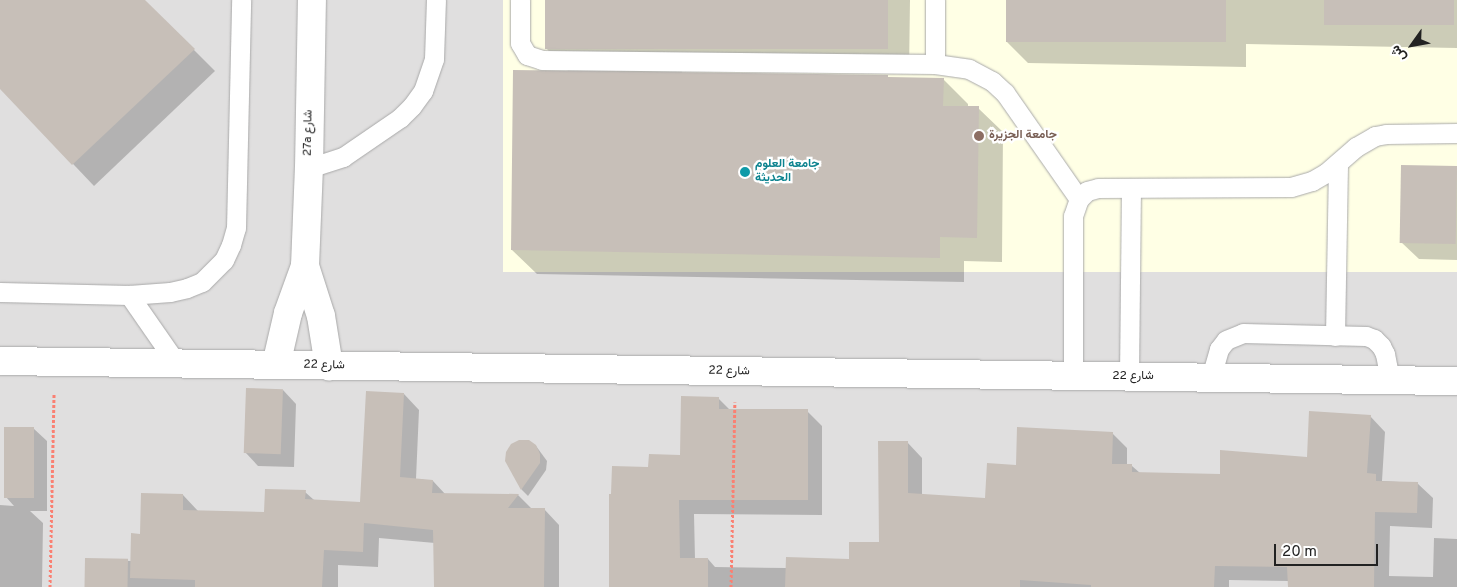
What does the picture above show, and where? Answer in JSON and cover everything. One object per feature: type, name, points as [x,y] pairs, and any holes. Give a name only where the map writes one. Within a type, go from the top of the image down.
[{"type":"street","name":"27a شارع","points":[[276,365],[288,312],[305,266],[312,0]]},
{"type":"street","name":"27a شارع","points":[[305,266],[321,316],[329,366]]},
{"type":"street","name":"شارع 22","points":[[0,362],[1457,381]]},
{"type":"lane","points":[[0,292],[128,295],[170,292],[202,282],[224,260],[232,244],[236,228],[241,0]]},
{"type":"lane","points":[[309,168],[343,157],[400,118],[412,106],[422,91],[434,59],[436,0]]},
{"type":"lane","points":[[520,0],[520,43],[527,55],[542,60],[935,64],[956,65],[980,73],[1004,93],[1079,199]]},
{"type":"lane","points":[[935,0],[935,64]]},
{"type":"lane","points":[[1073,376],[1073,216],[1079,199],[1087,191],[1098,188],[1291,187],[1312,181],[1338,164],[1356,146],[1375,136],[1386,134],[1457,133]]},
{"type":"lane","points":[[1335,336],[1338,164]]},
{"type":"lane","points":[[1129,377],[1131,188]]},
{"type":"lane","points":[[128,295],[177,364]]},
{"type":"lane","points":[[1211,377],[1219,349],[1233,335],[1243,333],[1366,336],[1374,340],[1385,354],[1390,380]]},
{"type":"path","points":[[50,587],[54,362]]},
{"type":"path","points":[[732,587],[736,372]]},
{"type":"shaded area","points":[[0,0],[1457,0],[1457,587],[0,587]]},
{"type":"shaded area","name":"جامعة الجزيرة","points":[[503,0],[1457,0],[1457,272],[503,272]]},
{"type":"building","points":[[0,0],[145,0],[195,49],[72,165],[0,89]]},
{"type":"building","points":[[545,0],[888,0],[888,49],[545,49]]},
{"type":"building","points":[[1006,0],[1226,0],[1226,42],[1006,42]]},
{"type":"building","points":[[1324,0],[1454,0],[1454,25],[1324,25]]},
{"type":"building","name":"جامعة العلوم الحديثة","points":[[513,70],[888,75],[888,77],[944,78],[943,106],[979,106],[977,238],[940,237],[940,258],[511,250]]},
{"type":"building","points":[[1401,165],[1457,166],[1456,244],[1400,243]]},
{"type":"building","points":[[246,388],[283,389],[281,454],[244,453]]},
{"type":"building","points":[[366,391],[404,393],[400,477],[433,480],[432,493],[519,494],[508,508],[545,508],[544,587],[434,587],[433,530],[364,523],[363,552],[324,550],[322,587],[195,587],[195,580],[130,578],[131,533],[140,534],[141,493],[183,494],[183,510],[264,512],[265,489],[306,490],[305,499],[360,502]]},
{"type":"building","points":[[681,396],[719,397],[719,409],[808,409],[808,500],[679,500],[680,558],[708,558],[708,587],[609,587],[609,494],[611,494],[612,466],[648,467],[649,454],[680,455]]},
{"type":"building","points":[[1309,411],[1371,415],[1367,473],[1376,474],[1376,481],[1418,482],[1417,513],[1375,512],[1374,587],[1288,587],[1287,567],[1215,566],[1214,587],[1091,587],[1091,585],[1020,580],[1020,587],[785,587],[786,557],[849,559],[849,542],[879,542],[878,441],[908,441],[908,493],[985,498],[987,463],[1016,465],[1017,427],[1113,432],[1112,464],[1132,464],[1132,472],[1220,474],[1220,450],[1307,457]]},
{"type":"building","points":[[4,427],[34,427],[34,498],[4,498]]},
{"type":"building","points":[[519,440],[529,440],[536,445],[540,454],[540,463],[521,490],[505,461],[506,452],[511,444]]},
{"type":"building","points":[[85,558],[128,559],[128,587],[84,587]]},
{"type":"place","name":"جامعة الجزيرة","points":[[979,136]]},
{"type":"place","name":"جامعة العلوم الحديثة","points":[[745,172]]}]
